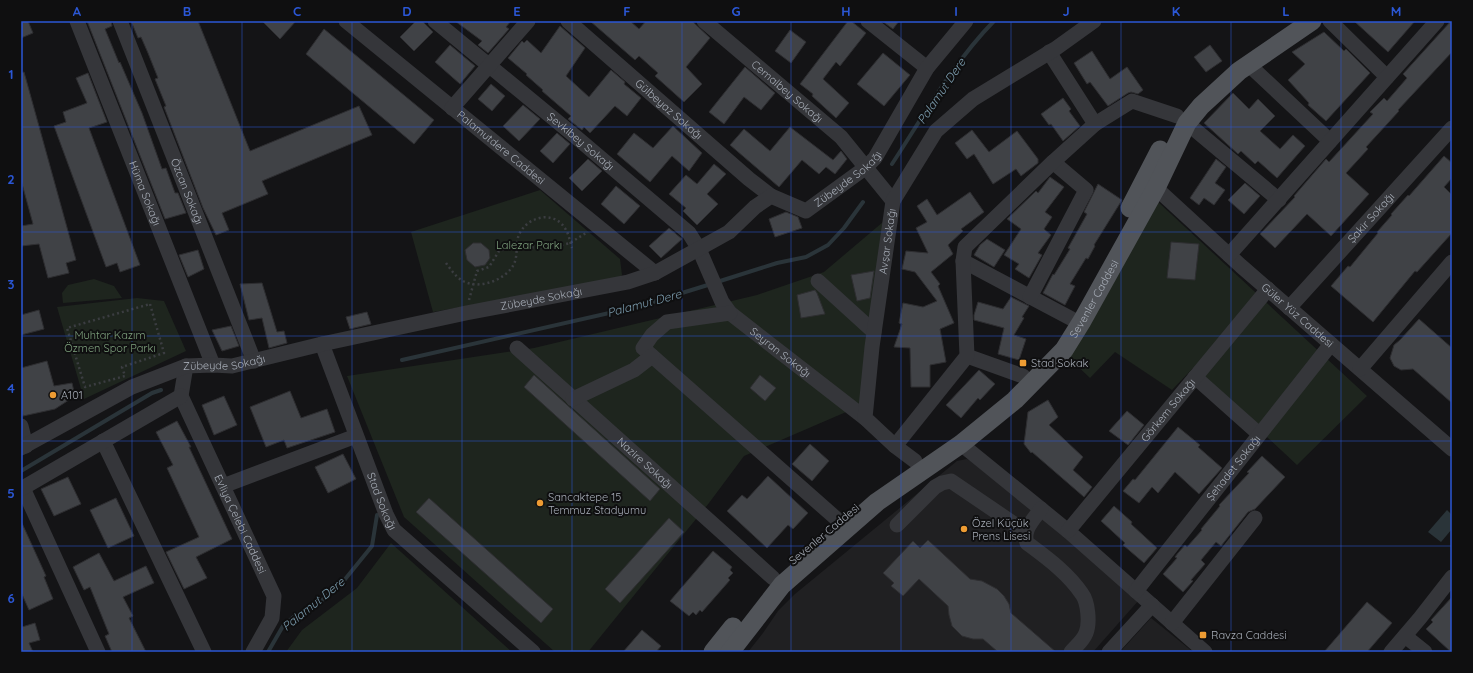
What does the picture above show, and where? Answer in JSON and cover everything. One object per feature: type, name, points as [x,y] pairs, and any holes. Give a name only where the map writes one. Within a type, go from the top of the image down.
[{"type":"main road","name":"Sevenler Caddesi","points":[[730,652],[782,585],[877,502],[957,439],[1015,400],[1064,350],[1082,321],[1182,119],[1238,59],[1294,21]]},
{"type":"main road","name":"Sevenler Caddesi","points":[[1182,119],[1201,106],[1238,71],[1312,21]]},
{"type":"main road","name":"Sevenler Caddesi","points":[[713,652],[773,578],[839,521],[915,461],[957,439],[1023,376],[1072,319],[1150,184]]},
{"type":"street","name":"Hüma Sokağı","points":[[77,21],[212,365]]},
{"type":"street","name":"Özcan Sokağı","points":[[120,21],[254,361]]},
{"type":"street","name":"Palamutdere Caddesi","points":[[346,21],[655,273]]},
{"type":"street","name":"Şevkibey Sokağı","points":[[435,21],[689,233],[699,249],[710,275]]},
{"type":"street","points":[[452,108],[528,21]]},
{"type":"street","name":"Gülbeyaz Sokağı","points":[[568,21],[770,196]]},
{"type":"street","name":"Cemalbey Sokağı","points":[[704,21],[840,137],[893,201]]},
{"type":"street","points":[[868,21],[926,68]]},
{"type":"street","name":"Zübeyde Sokağı","points":[[23,447],[132,387],[186,366],[232,366],[466,312],[628,282],[655,273],[729,232],[755,207],[770,196],[806,212],[865,168],[875,158],[926,68],[966,21]]},
{"type":"street","name":"Avşar Sokağı","points":[[865,418],[874,332],[893,201],[936,131],[973,99],[1049,52],[1094,21]]},
{"type":"street","points":[[1330,21],[1387,77]]},
{"type":"street","points":[[1229,255],[1437,21]]},
{"type":"street","points":[[1049,52],[1095,124]]},
{"type":"street","points":[[1248,64],[1330,142]]},
{"type":"street","points":[[895,446],[967,356],[963,261],[965,247],[1053,162],[1095,124],[1132,101],[1182,119],[1278,200]]},
{"type":"street","name":"Şakir Sokağı","points":[[1289,308],[1452,128]]},
{"type":"street","points":[[1030,298],[1086,190],[1053,162]]},
{"type":"street","name":"Güler Yüz Caddesi","points":[[1150,184],[1289,308],[1452,449]]},
{"type":"street","points":[[963,261],[1072,319]]},
{"type":"street","points":[[1360,369],[1452,262]]},
{"type":"street","name":"Seyran Sokağı","points":[[710,275],[722,302],[730,313],[865,418]]},
{"type":"street","points":[[818,281],[874,332]]},
{"type":"street","name":"Görkem Sokağı","points":[[1068,531],[1268,289]]},
{"type":"street","points":[[730,313],[667,322],[652,334],[643,348],[839,521]]},
{"type":"street","name":"Stad Sokağı","points":[[322,344],[386,514],[394,530],[533,652]]},
{"type":"street","name":"Şehadet Sokağı","points":[[1136,591],[1331,344]]},
{"type":"street","name":"Nazire Sokağı","points":[[517,348],[773,578]]},
{"type":"street","points":[[573,399],[634,370],[652,356]]},
{"type":"street","points":[[967,356],[1023,376]]},
{"type":"street","points":[[98,652],[22,488],[181,396],[186,366]]},
{"type":"street","points":[[1195,377],[1259,434]]},
{"type":"street","name":"Evliya Çelebi Caddesi","points":[[181,396],[274,596],[272,618],[253,652]]},
{"type":"street","points":[[865,418],[895,446],[915,461]]},
{"type":"street","points":[[21,426],[23,447]]},
{"type":"street","points":[[223,486],[356,436]]},
{"type":"street","points":[[957,439],[1068,531],[1205,652]]},
{"type":"street","points":[[104,441],[204,652]]},
{"type":"street","points":[[898,525],[935,487],[947,481],[951,481],[1026,532]]},
{"type":"street","points":[[1041,509],[1026,532],[1025,538],[1027,543],[1056,564],[1083,595],[1088,626],[1084,636],[1071,652]]},
{"type":"street","points":[[1172,623],[1255,518]]},
{"type":"street","points":[[1391,652],[1452,577]]},
{"type":"street","points":[[1110,652],[1152,606]]},
{"type":"street","points":[[1405,636],[1425,652]]},
{"type":"path","points":[[446,263],[454,274],[464,282],[473,284],[497,280],[506,274],[514,264],[517,254],[516,240],[520,232],[527,223],[536,218],[547,217],[559,222],[566,230],[572,248]]},
{"type":"path","points":[[473,284],[477,271],[489,266],[499,251],[516,246],[555,247],[570,243],[598,227]]},
{"type":"path","points":[[150,304],[164,354],[122,367],[125,376],[85,387],[67,328],[150,304]]},
{"type":"shaded area","name":"Özel Küçük Prens Lisesi","points":[[967,459],[978,464],[1139,600],[1093,652],[748,652],[778,611],[795,594],[957,461]]},
{"type":"shaded area","points":[[1447,510],[1452,515],[1452,529],[1441,542],[1428,532]]},
{"type":"shaded area","points":[[1151,618],[1193,652],[1120,652]]},
{"type":"green space","name":"Lalezar Parkı","points":[[540,190],[620,259],[622,275],[618,279],[433,312],[411,232]]},
{"type":"green space","points":[[1157,201],[1367,396],[1297,465],[1193,368],[1172,390],[1115,352],[1090,378],[1068,357]]},
{"type":"green space","points":[[883,222],[860,406],[744,456],[709,503],[588,652],[555,652],[404,517],[347,376],[534,348],[757,295],[824,272]]},
{"type":"green space","points":[[94,279],[114,286],[122,298],[63,303],[62,293],[68,285]]},
{"type":"green space","name":"Muhtar Kazım Özmen Spor Parkı","points":[[137,298],[164,301],[186,351],[84,399],[57,307]]},
{"type":"green space","points":[[391,543],[512,652],[286,652],[302,630],[357,588]]},
{"type":"building","points":[[21,21],[28,21],[33,33],[21,38]]},
{"type":"building","points":[[87,21],[111,21],[112,26],[105,29],[142,113],[162,169],[166,168],[175,193],[178,193],[186,213],[165,219]]},
{"type":"building","points":[[131,21],[198,21],[250,151],[359,106],[372,135],[262,181],[268,194],[222,213],[229,230],[216,235],[203,208],[164,107],[166,106],[155,79],[158,78],[141,37],[138,38]]},
{"type":"building","points":[[262,21],[296,21],[280,39]]},
{"type":"building","points":[[416,21],[422,21],[433,32],[414,51],[400,37]]},
{"type":"building","points":[[455,21],[511,21],[506,27],[509,29],[488,53],[478,45],[482,41]]},
{"type":"building","points":[[590,21],[630,21],[639,29],[646,21],[692,21],[710,38],[686,67],[702,84],[684,102],[655,76],[658,73],[639,56],[635,60]]},
{"type":"building","points":[[848,21],[851,21],[866,33],[840,66],[836,62],[823,79],[849,103],[836,118],[812,96],[813,94],[800,84]]},
{"type":"building","points":[[882,21],[899,21],[893,29]]},
{"type":"building","points":[[1354,21],[1415,21],[1388,52]]},
{"type":"building","points":[[1451,21],[1452,52],[1398,110],[1399,111],[1366,147],[1368,149],[1346,173],[1369,194],[1331,236],[1307,214],[1275,248],[1260,234],[1295,197],[1294,196],[1326,159],[1329,162],[1373,114],[1370,112],[1384,98],[1387,101],[1407,78],[1403,74]]},
{"type":"building","points":[[560,26],[585,48],[566,76],[589,97],[611,70],[625,82],[624,84],[641,98],[627,116],[615,106],[590,133],[584,127],[582,130],[568,119],[571,116],[542,91],[543,90],[526,75],[527,74],[508,58],[522,41],[524,43],[527,40],[541,53]]},
{"type":"building","points":[[324,29],[434,120],[414,144],[306,54]]},
{"type":"building","points":[[790,30],[806,42],[791,63],[775,51]]},
{"type":"building","points":[[1324,32],[1344,51],[1346,49],[1370,73],[1326,121],[1308,105],[1309,103],[1288,80],[1305,64],[1292,52]]},
{"type":"building","points":[[450,45],[475,66],[460,84],[435,62]]},
{"type":"building","points":[[1210,45],[1222,61],[1206,72],[1194,57]]},
{"type":"building","points":[[1092,51],[1110,79],[1127,67],[1143,90],[1138,94],[1131,92],[1128,93],[1108,106],[1090,82],[1087,84],[1074,63]]},
{"type":"building","points":[[883,53],[910,75],[884,106],[857,84]]},
{"type":"building","points":[[745,67],[775,93],[761,110],[744,97],[724,124],[709,112]]},
{"type":"building","points":[[24,72],[76,260],[66,263],[69,273],[48,278],[39,244],[21,246],[21,226],[33,224],[21,180],[21,73]]},
{"type":"building","points":[[88,73],[107,122],[89,128],[140,265],[120,272],[117,263],[106,267],[54,126],[66,122],[63,112],[87,103],[76,78]]},
{"type":"building","points":[[491,84],[505,96],[492,111],[478,99]]},
{"type":"building","points":[[1233,93],[1249,109],[1258,99],[1275,116],[1260,131],[1280,149],[1293,135],[1305,146],[1277,178],[1258,161],[1255,164],[1241,151],[1238,154],[1204,123]]},
{"type":"building","points":[[1063,98],[1071,109],[1069,111],[1080,126],[1063,141],[1051,124],[1049,125],[1041,114]]},
{"type":"building","points":[[523,105],[540,119],[519,141],[503,126]]},
{"type":"building","points":[[673,126],[702,153],[689,171],[672,156],[650,182],[617,154],[634,133],[653,148]]},
{"type":"building","points":[[790,127],[833,160],[841,151],[847,159],[835,174],[826,167],[819,174],[802,160],[779,187],[730,145],[744,129],[770,151]]},
{"type":"building","points":[[972,130],[989,152],[1017,131],[1038,159],[1038,163],[1021,176],[1016,169],[993,184],[974,154],[967,159],[955,143]]},
{"type":"building","points":[[557,133],[570,144],[553,163],[540,151]]},
{"type":"building","points":[[1444,156],[1452,163],[1452,178],[1444,187],[1452,195],[1452,233],[1417,272],[1415,271],[1373,322],[1331,286],[1348,266],[1350,267],[1392,215],[1391,214]]},
{"type":"building","points":[[588,159],[602,171],[582,191],[569,178]]},
{"type":"building","points":[[1216,159],[1226,167],[1215,183],[1225,190],[1214,205],[1204,198],[1199,205],[1190,198]]},
{"type":"building","points":[[714,164],[726,174],[707,194],[718,204],[697,225],[683,211],[686,208],[669,194],[686,175],[697,184]]},
{"type":"building","points":[[1050,177],[1064,187],[1045,212],[1052,217],[1044,229],[1051,235],[1038,253],[1042,255],[1029,278],[1015,269],[1019,264],[1004,255],[1021,229],[1007,219],[1036,191],[1038,193]]},
{"type":"building","points":[[1245,183],[1260,196],[1244,214],[1228,200]]},
{"type":"building","points":[[1098,184],[1122,200],[1094,245],[1095,246],[1088,259],[1086,258],[1070,284],[1075,286],[1065,305],[1043,293],[1053,274],[1054,275],[1070,249],[1068,248],[1087,214],[1084,212]]},
{"type":"building","points":[[616,186],[640,206],[624,224],[601,204]]},
{"type":"building","points":[[970,192],[984,212],[961,229],[963,231],[948,245],[953,254],[931,272],[940,284],[938,286],[954,323],[940,329],[946,362],[930,365],[930,387],[911,387],[910,348],[894,347],[902,324],[899,323],[903,303],[923,307],[937,301],[915,272],[902,269],[906,251],[928,253],[916,228],[927,222],[917,206],[927,199],[937,215]]},
{"type":"building","points":[[786,212],[798,217],[802,228],[775,237],[769,219]]},
{"type":"building","points":[[669,228],[682,239],[661,258],[649,246]]},
{"type":"building","points":[[987,239],[1005,250],[994,267],[974,255],[980,245]]},
{"type":"building","points":[[1171,242],[1199,244],[1195,280],[1167,278]]},
{"type":"building","points":[[473,243],[481,243],[489,250],[490,258],[485,265],[475,267],[467,260],[465,250]]},
{"type":"building","points":[[198,250],[204,269],[188,277],[179,255]]},
{"type":"building","points":[[874,271],[870,298],[857,301],[851,275]]},
{"type":"building","points":[[262,283],[277,332],[284,331],[287,343],[269,348],[262,318],[249,320],[240,284]]},
{"type":"building","points":[[815,290],[825,314],[801,318],[797,295]]},
{"type":"building","points":[[1011,297],[1029,306],[1014,335],[1026,339],[1019,360],[998,354],[1004,328],[974,320],[978,302],[1003,309]]},
{"type":"building","points":[[39,310],[44,329],[21,335],[21,315]]},
{"type":"building","points":[[367,312],[371,324],[350,329],[346,317]]},
{"type":"building","points":[[1419,319],[1452,348],[1452,403],[1413,369],[1401,370],[1394,366],[1390,358],[1394,345]]},
{"type":"building","points":[[231,326],[239,346],[222,351],[212,330]]},
{"type":"building","points":[[47,361],[54,386],[72,383],[75,396],[55,409],[23,416],[21,406],[21,368]]},
{"type":"building","points":[[979,370],[995,384],[980,400],[978,398],[961,418],[946,405]]},
{"type":"building","points":[[534,375],[660,489],[650,501],[524,387]]},
{"type":"building","points":[[760,375],[776,388],[765,401],[750,388]]},
{"type":"building","points":[[290,391],[301,418],[327,409],[335,432],[287,448],[284,440],[266,447],[250,407]]},
{"type":"building","points":[[224,396],[237,425],[214,435],[202,405]]},
{"type":"building","points":[[1048,400],[1058,417],[1049,425],[1083,457],[1073,470],[1092,487],[1084,497],[1032,452],[1031,453],[1024,444],[1028,412]]},
{"type":"building","points":[[1127,411],[1144,425],[1128,445],[1109,431]]},
{"type":"building","points":[[177,421],[191,447],[189,447],[232,539],[196,557],[207,578],[184,589],[166,552],[199,537],[167,468],[173,465],[156,432]]},
{"type":"building","points":[[1178,427],[1200,445],[1198,447],[1222,468],[1199,494],[1175,472],[1158,493],[1152,487],[1139,503],[1123,491],[1133,479],[1135,480]]},
{"type":"building","points":[[810,444],[829,461],[812,481],[792,464]]},
{"type":"building","points":[[343,454],[356,479],[328,493],[315,467]]},
{"type":"building","points":[[1262,456],[1285,477],[1255,509],[1248,512],[1221,546],[1216,542],[1201,560],[1205,564],[1183,592],[1163,574],[1177,558],[1175,557],[1178,553],[1185,545],[1187,547],[1202,530],[1201,529],[1220,506],[1219,505],[1249,473],[1247,472]]},
{"type":"building","points":[[768,476],[808,513],[793,529],[788,525],[767,548],[727,511],[742,495],[747,499]]},
{"type":"building","points":[[68,477],[81,504],[54,516],[41,489]]},
{"type":"building","points":[[116,498],[134,536],[108,548],[90,510]]},
{"type":"building","points":[[429,498],[553,609],[541,623],[416,512]]},
{"type":"building","points":[[1114,506],[1157,548],[1144,563],[1123,545],[1125,543],[1101,521]]},
{"type":"building","points":[[669,518],[684,532],[620,603],[605,589]]},
{"type":"building","points":[[21,521],[46,576],[44,577],[53,599],[29,610],[21,592]]},
{"type":"building","points":[[928,540],[970,579],[982,581],[997,589],[1009,604],[1011,613],[1056,652],[998,652],[983,639],[973,639],[962,636],[952,626],[948,606],[919,579],[903,596],[891,586],[894,583],[883,573],[913,541],[920,548]]},
{"type":"building","points":[[713,551],[732,567],[730,570],[733,573],[728,578],[730,580],[702,612],[700,610],[696,615],[693,612],[689,616],[670,601]]},
{"type":"building","points":[[99,553],[114,581],[146,566],[154,583],[123,597],[133,616],[129,618],[146,652],[112,652],[105,636],[109,634],[90,587],[84,590],[73,567]]},
{"type":"building","points":[[1452,597],[1451,652],[1426,629],[1433,622],[1431,620]]},
{"type":"building","points":[[1367,602],[1392,623],[1367,652],[1324,652]]},
{"type":"building","points":[[35,623],[40,640],[29,643],[33,652],[21,652],[21,624],[22,627]]},
{"type":"building","points":[[642,630],[661,646],[656,652],[623,652]]},
{"type":"waterway","name":"Palamut Dere","points":[[892,164],[952,72],[965,54],[994,21]]},
{"type":"waterway","name":"Palamut Dere","points":[[717,282],[777,263],[806,257],[828,245],[844,228],[863,202]]},
{"type":"waterway","name":"Palamut Dere","points":[[402,360],[640,306],[711,284]]},
{"type":"waterway","points":[[21,471],[152,393],[161,390]]},
{"type":"waterway","name":"Palamut Dere","points":[[268,652],[283,626],[296,615],[321,601],[342,583],[372,546],[377,515]]},
{"type":"place","name":"Stad Sokak","points":[[1023,363]]},
{"type":"place","name":"A101","points":[[53,395]]},
{"type":"place","name":"Sancaktepe 15 Temmuz Stadyumu","points":[[540,503]]},
{"type":"place","name":"Özel Küçük Prens Lisesi","points":[[964,529]]},
{"type":"place","name":"Ravza Caddesi","points":[[1203,635]]}]
